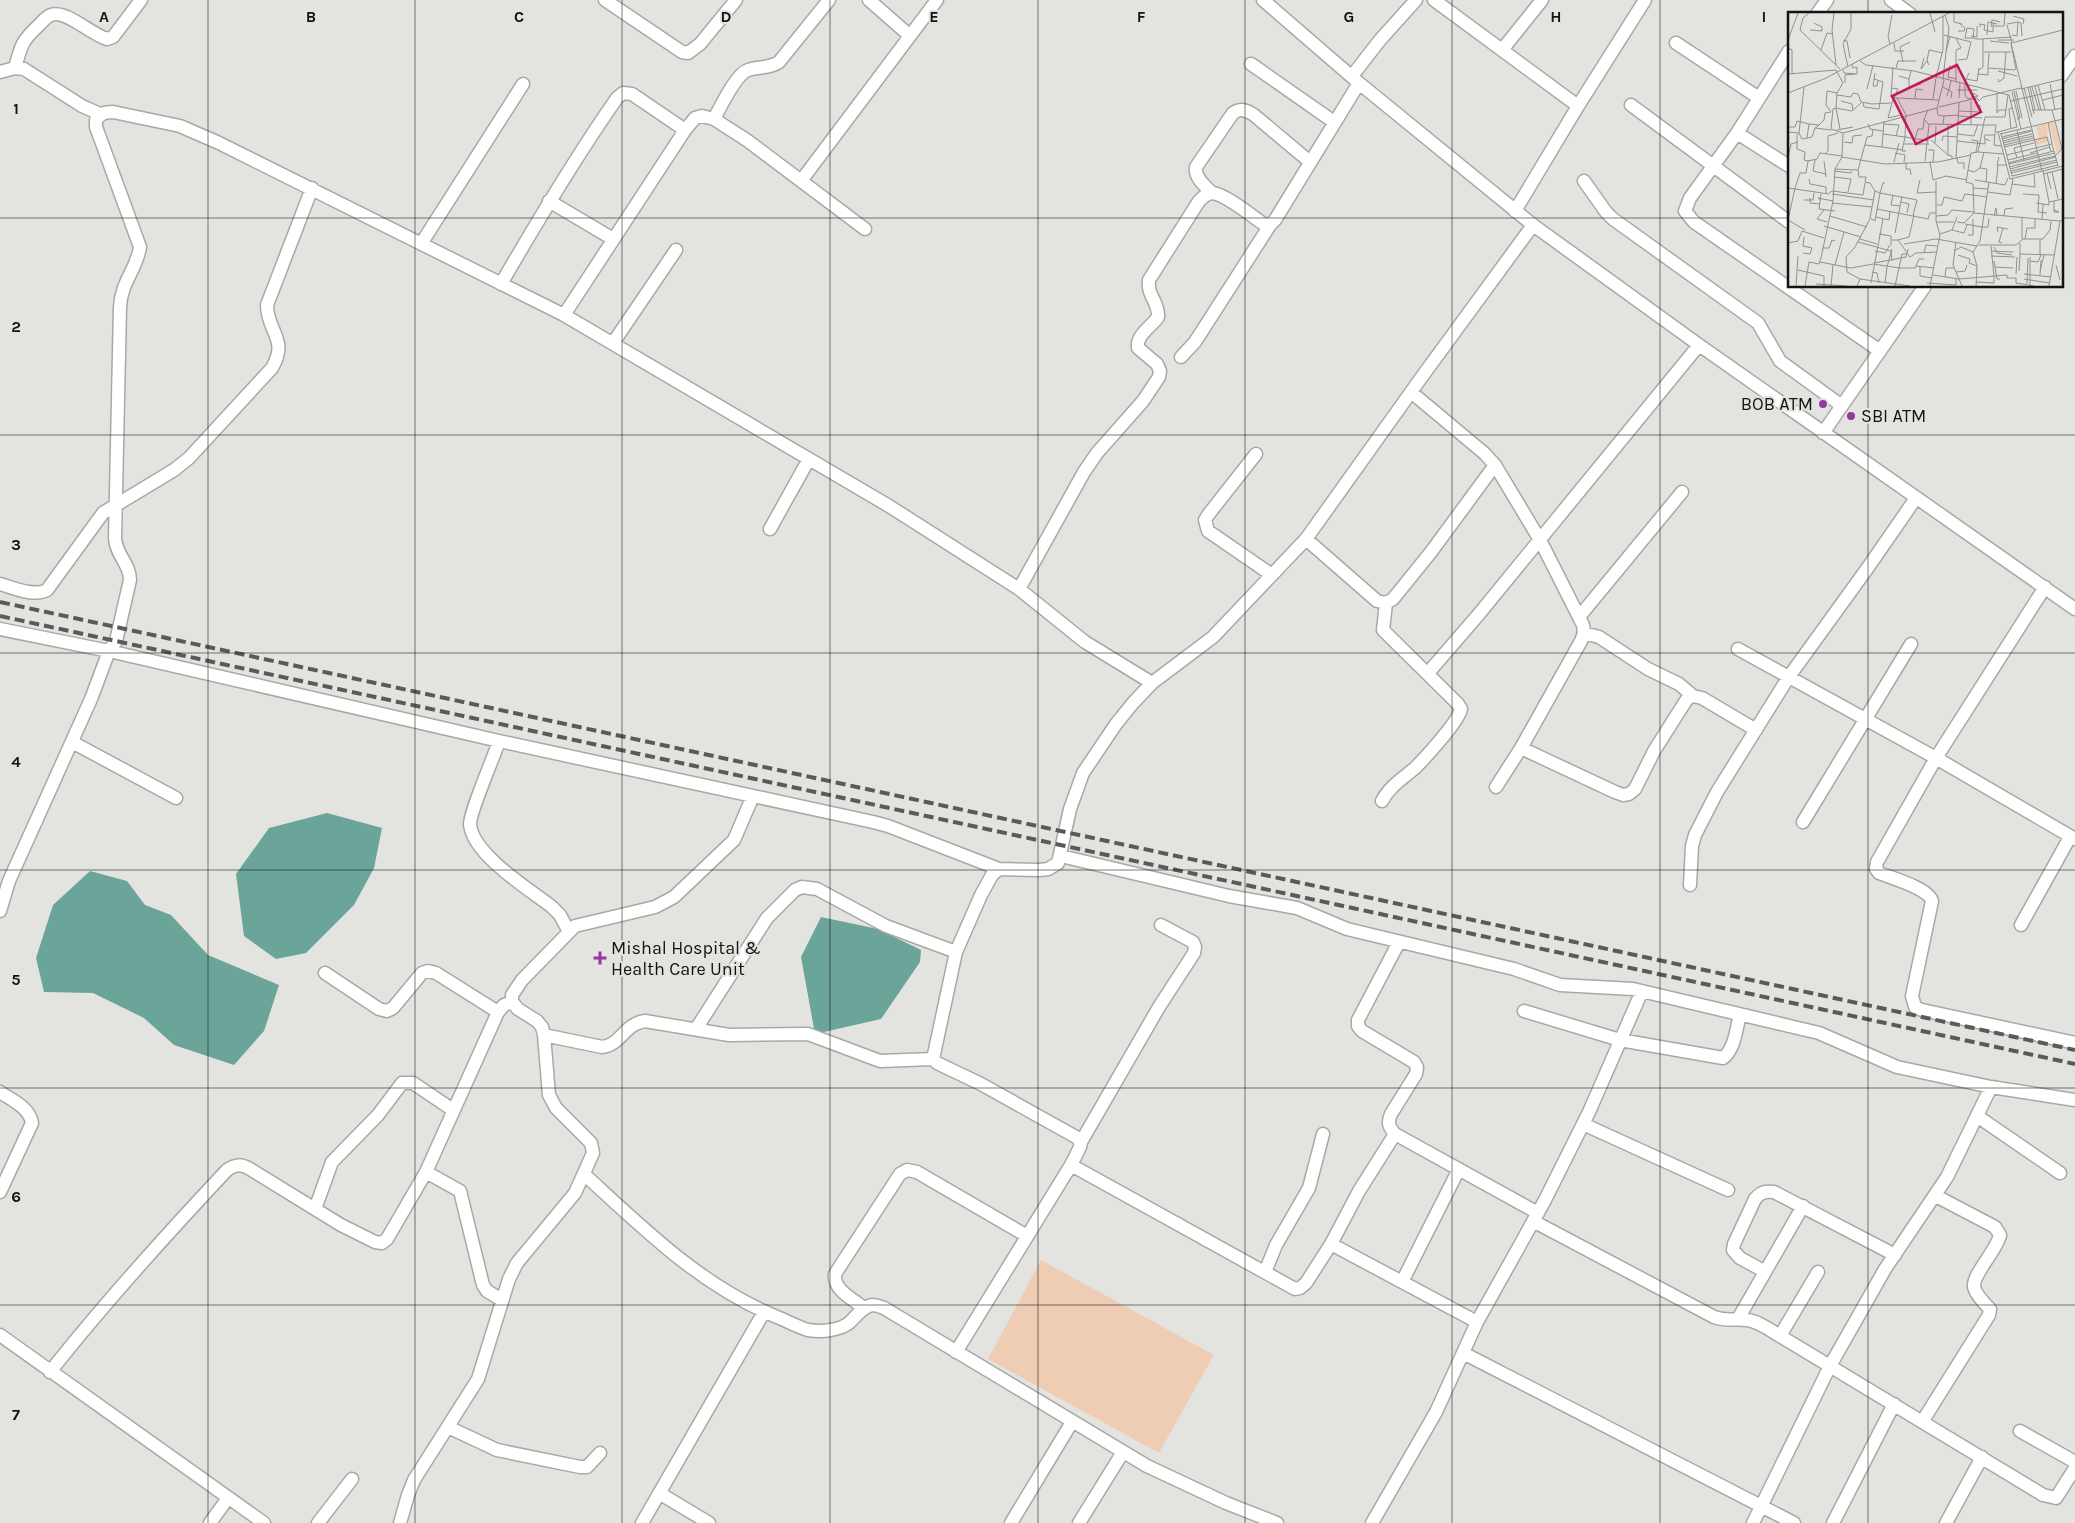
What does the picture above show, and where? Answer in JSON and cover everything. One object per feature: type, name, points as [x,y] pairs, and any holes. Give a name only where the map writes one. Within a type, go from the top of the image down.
[{"type":"street","points":[[15,68],[20,46],[49,15],[57,13],[65,16],[100,38],[107,40],[113,37],[141,0]]},
{"type":"street","points":[[606,0],[682,52],[688,53],[700,44],[736,0]]},
{"type":"street","points":[[714,119],[740,76],[746,70],[772,67],[779,62],[830,0]]},
{"type":"street","points":[[869,0],[909,35]]},
{"type":"street","points":[[801,181],[937,0]]},
{"type":"street","points":[[1263,0],[1355,80],[1533,225],[1823,433],[2075,609]]},
{"type":"street","points":[[1434,0],[1578,106]]},
{"type":"street","points":[[1502,50],[1542,0]]},
{"type":"street","points":[[1515,211],[1645,0]]},
{"type":"street","points":[[1818,12],[1827,0]]},
{"type":"street","points":[[1891,0],[1907,12]]},
{"type":"street","points":[[1181,357],[1195,342],[1275,220],[1334,122],[1355,80],[1380,40],[1411,2]]},
{"type":"street","points":[[1676,43],[1759,98]]},
{"type":"street","points":[[1788,53],[1737,133],[1690,198],[1685,211],[1694,222],[1788,280]]},
{"type":"street","points":[[2062,75],[2075,56]]},
{"type":"street","points":[[1251,64],[1334,122]]},
{"type":"street","points":[[0,72],[15,68],[24,69],[82,106],[100,114],[113,112],[180,126],[219,142],[564,315],[889,506],[1019,589],[1085,642],[1152,683]]},
{"type":"street","points":[[421,244],[523,84]]},
{"type":"street","points":[[501,284],[584,144],[617,98],[623,93],[632,94],[684,130]]},
{"type":"street","points":[[1631,105],[1788,221]]},
{"type":"street","points":[[1270,225],[1262,223],[1221,196],[1212,193],[1197,176],[1196,167],[1233,113],[1239,109],[1246,110],[1254,115],[1310,162]]},
{"type":"street","points":[[0,911],[4,879],[72,742],[109,651],[116,641],[130,580],[130,571],[116,548],[120,296],[138,256],[140,247],[96,127],[96,120],[100,114]]},
{"type":"street","points":[[564,315],[684,130],[695,118],[702,116],[714,119],[738,134],[865,229]]},
{"type":"street","points":[[1737,133],[1788,165]]},
{"type":"street","points":[[1584,181],[1613,219],[1758,323],[1780,361],[1842,406]]},
{"type":"street","points":[[0,584],[34,592],[47,590],[97,519],[116,504],[174,470],[188,458],[272,368],[279,350],[278,341],[267,313],[266,305],[312,188]]},
{"type":"street","points":[[1019,589],[1084,472],[1097,453],[1142,401],[1159,377],[1160,371],[1156,364],[1138,348],[1137,343],[1158,316],[1158,308],[1149,294],[1149,280],[1199,201],[1205,195],[1212,193]]},
{"type":"street","points":[[549,201],[613,239]]},
{"type":"street","points":[[0,629],[109,651],[499,741],[888,826],[999,869],[1048,869],[1058,863],[1070,809],[1083,773],[1116,724],[1152,683],[1213,637],[1306,539],[1533,225]]},
{"type":"street","points":[[613,343],[676,250]]},
{"type":"street","points":[[1823,433],[1924,288]]},
{"type":"street","points":[[1805,291],[1880,351]]},
{"type":"street","points":[[1428,673],[1540,540],[1699,345]]},
{"type":"street","points":[[1411,392],[1484,453],[1495,465],[1540,540],[1579,616],[1584,633],[1581,642],[1521,748],[1496,788]]},
{"type":"street","points":[[1256,454],[1208,515],[1206,526],[1208,531],[1272,576]]},
{"type":"street","points":[[770,528],[809,459]]},
{"type":"street","points":[[1306,539],[1377,601],[1386,603],[1393,599],[1431,552],[1495,465]]},
{"type":"street","points":[[1579,616],[1682,492]]},
{"type":"street","points":[[1690,885],[1692,846],[1695,835],[1717,792],[1788,678],[1916,498]]},
{"type":"street","points":[[2045,587],[1936,758],[1877,862],[1876,869],[1879,873],[1922,890],[1930,896],[1932,901],[1912,996],[1912,1002],[1915,1007],[2075,1043]]},
{"type":"street","points":[[1382,801],[1388,791],[1415,767],[1460,715],[1461,709],[1428,673],[1383,630],[1386,603]]},
{"type":"street","points":[[1584,633],[1599,637],[1648,669],[1679,684],[1693,696],[1702,698],[1756,730]]},
{"type":"street","points":[[1802,822],[1911,644]]},
{"type":"street","points":[[1738,649],[1936,758],[2073,838],[2021,925]]},
{"type":"street","points":[[1521,748],[1615,792],[1629,794],[1635,789],[1682,704],[1693,696]]},
{"type":"street","points":[[499,741],[471,818],[472,832],[487,856],[552,907],[560,915],[569,932]]},
{"type":"street","points":[[72,742],[176,798]]},
{"type":"street","points":[[400,1523],[414,1480],[478,1379],[502,1300],[517,1263],[576,1193],[593,1153],[591,1143],[556,1108],[549,1095],[542,1027],[537,1021],[518,1009],[512,1002],[515,988],[569,932],[582,924],[655,907],[674,897],[734,840],[753,796]]},
{"type":"street","points":[[1060,856],[1228,896],[1297,908],[1348,929],[1514,969],[1569,987],[1623,988],[1642,991],[1830,1036],[1897,1067],[1991,1087],[2075,1100]]},
{"type":"street","points":[[933,1059],[956,952],[986,885],[992,875],[999,869]]},
{"type":"street","points":[[696,1029],[767,918],[795,890],[802,887],[817,889],[886,926],[956,952]]},
{"type":"street","points":[[956,1352],[1071,1165],[1081,1142],[1159,1007],[1194,952],[1193,942],[1161,925]]},
{"type":"street","points":[[1399,942],[1358,1020],[1358,1026],[1362,1031],[1414,1062],[1417,1067],[1416,1074],[1388,1121],[1389,1128],[1395,1134],[1459,1169],[1536,1217],[1714,1316],[1729,1321],[1738,1319],[1752,1321],[1780,1336],[2050,1498],[2056,1498],[2060,1494],[2075,1468]]},
{"type":"street","points":[[325,973],[379,1009],[387,1011],[393,1008],[422,973],[428,971],[436,973],[498,1012]]},
{"type":"street","points":[[1372,1523],[1436,1412],[1477,1322],[1536,1217],[1583,1124],[1642,991]]},
{"type":"street","points":[[50,1372],[88,1324],[158,1244],[227,1170],[234,1165],[241,1165],[250,1169],[353,1232],[375,1242],[382,1243],[387,1239],[426,1172],[498,1012],[504,1005],[512,1002]]},
{"type":"street","points":[[1524,1011],[1620,1040],[1723,1058],[1729,1054],[1740,1015]]},
{"type":"street","points":[[544,1035],[602,1047],[610,1046],[636,1022],[645,1021],[729,1035],[808,1034],[880,1061],[933,1059],[1076,1137],[1081,1142]]},
{"type":"street","points":[[315,1209],[332,1162],[378,1115],[402,1083],[413,1083],[453,1110]]},
{"type":"street","points":[[1753,1523],[1830,1366],[1875,1285],[1948,1177],[1991,1087]]},
{"type":"street","points":[[0,1092],[24,1108],[31,1115],[32,1123],[4,1177],[0,1192]]},
{"type":"street","points":[[1977,1116],[2060,1173]]},
{"type":"street","points":[[1583,1124],[1728,1190]]},
{"type":"street","points":[[1264,1272],[1276,1245],[1314,1177],[1323,1134]]},
{"type":"street","points":[[1071,1165],[1295,1289],[1300,1288],[1331,1244],[1359,1191],[1395,1134]]},
{"type":"street","points":[[1402,1282],[1459,1169]]},
{"type":"street","points":[[864,1308],[838,1288],[834,1281],[835,1274],[900,1174],[907,1170],[917,1172],[1027,1236]]},
{"type":"street","points":[[426,1172],[460,1191],[483,1285],[487,1291],[502,1300]]},
{"type":"street","points":[[585,1175],[648,1234],[711,1283],[764,1312],[807,1330],[819,1331],[843,1326],[864,1308],[872,1305],[884,1308],[1165,1476],[1276,1523]]},
{"type":"street","points":[[1764,1271],[1740,1258],[1733,1250],[1755,1199],[1765,1191],[1774,1192],[1895,1255]]},
{"type":"street","points":[[1922,1422],[1989,1315],[1990,1309],[1976,1293],[1974,1285],[1975,1278],[1998,1244],[2000,1235],[1995,1227],[1936,1196]]},
{"type":"street","points":[[1738,1319],[1802,1206]]},
{"type":"street","points":[[1331,1244],[1477,1322]]},
{"type":"street","points":[[1780,1336],[1818,1272]]},
{"type":"street","points":[[642,1523],[764,1312]]},
{"type":"street","points":[[0,1334],[50,1372],[264,1523]]},
{"type":"street","points":[[1463,1353],[1794,1523]]},
{"type":"street","points":[[1833,1523],[1894,1404]]},
{"type":"street","points":[[1011,1523],[1072,1422]]},
{"type":"street","points":[[448,1426],[497,1450],[580,1467],[587,1467],[600,1454]]},
{"type":"street","points":[[2020,1430],[2075,1462]]},
{"type":"street","points":[[1079,1523],[1122,1452]]},
{"type":"street","points":[[1946,1523],[1982,1458]]},
{"type":"street","points":[[318,1523],[352,1479]]},
{"type":"street","points":[[659,1493],[709,1523]]},
{"type":"street","points":[[210,1523],[228,1498]]},
{"type":"shaded area","points":[[1041,1260],[1214,1355],[1159,1453],[988,1359]]},
{"type":"water","points":[[327,813],[382,828],[374,868],[354,905],[306,953],[276,959],[244,936],[236,874],[269,828]]},
{"type":"water","points":[[90,871],[127,881],[145,905],[171,915],[208,955],[279,985],[264,1031],[234,1065],[174,1045],[144,1018],[93,993],[44,992],[36,958],[53,905]]},
{"type":"water","points":[[821,917],[878,929],[921,950],[920,962],[881,1019],[815,1034],[801,957]]},
{"type":"railway","points":[[0,602],[2075,1050]]},
{"type":"railway","points":[[0,616],[2075,1064]]},
{"type":"place","name":"BOB ATM","points":[[1823,404]]},
{"type":"place","name":"SBI ATM","points":[[1851,416]]},
{"type":"place","name":"Mishal Hospital & Health Care Unit","points":[[600,958]]}]
